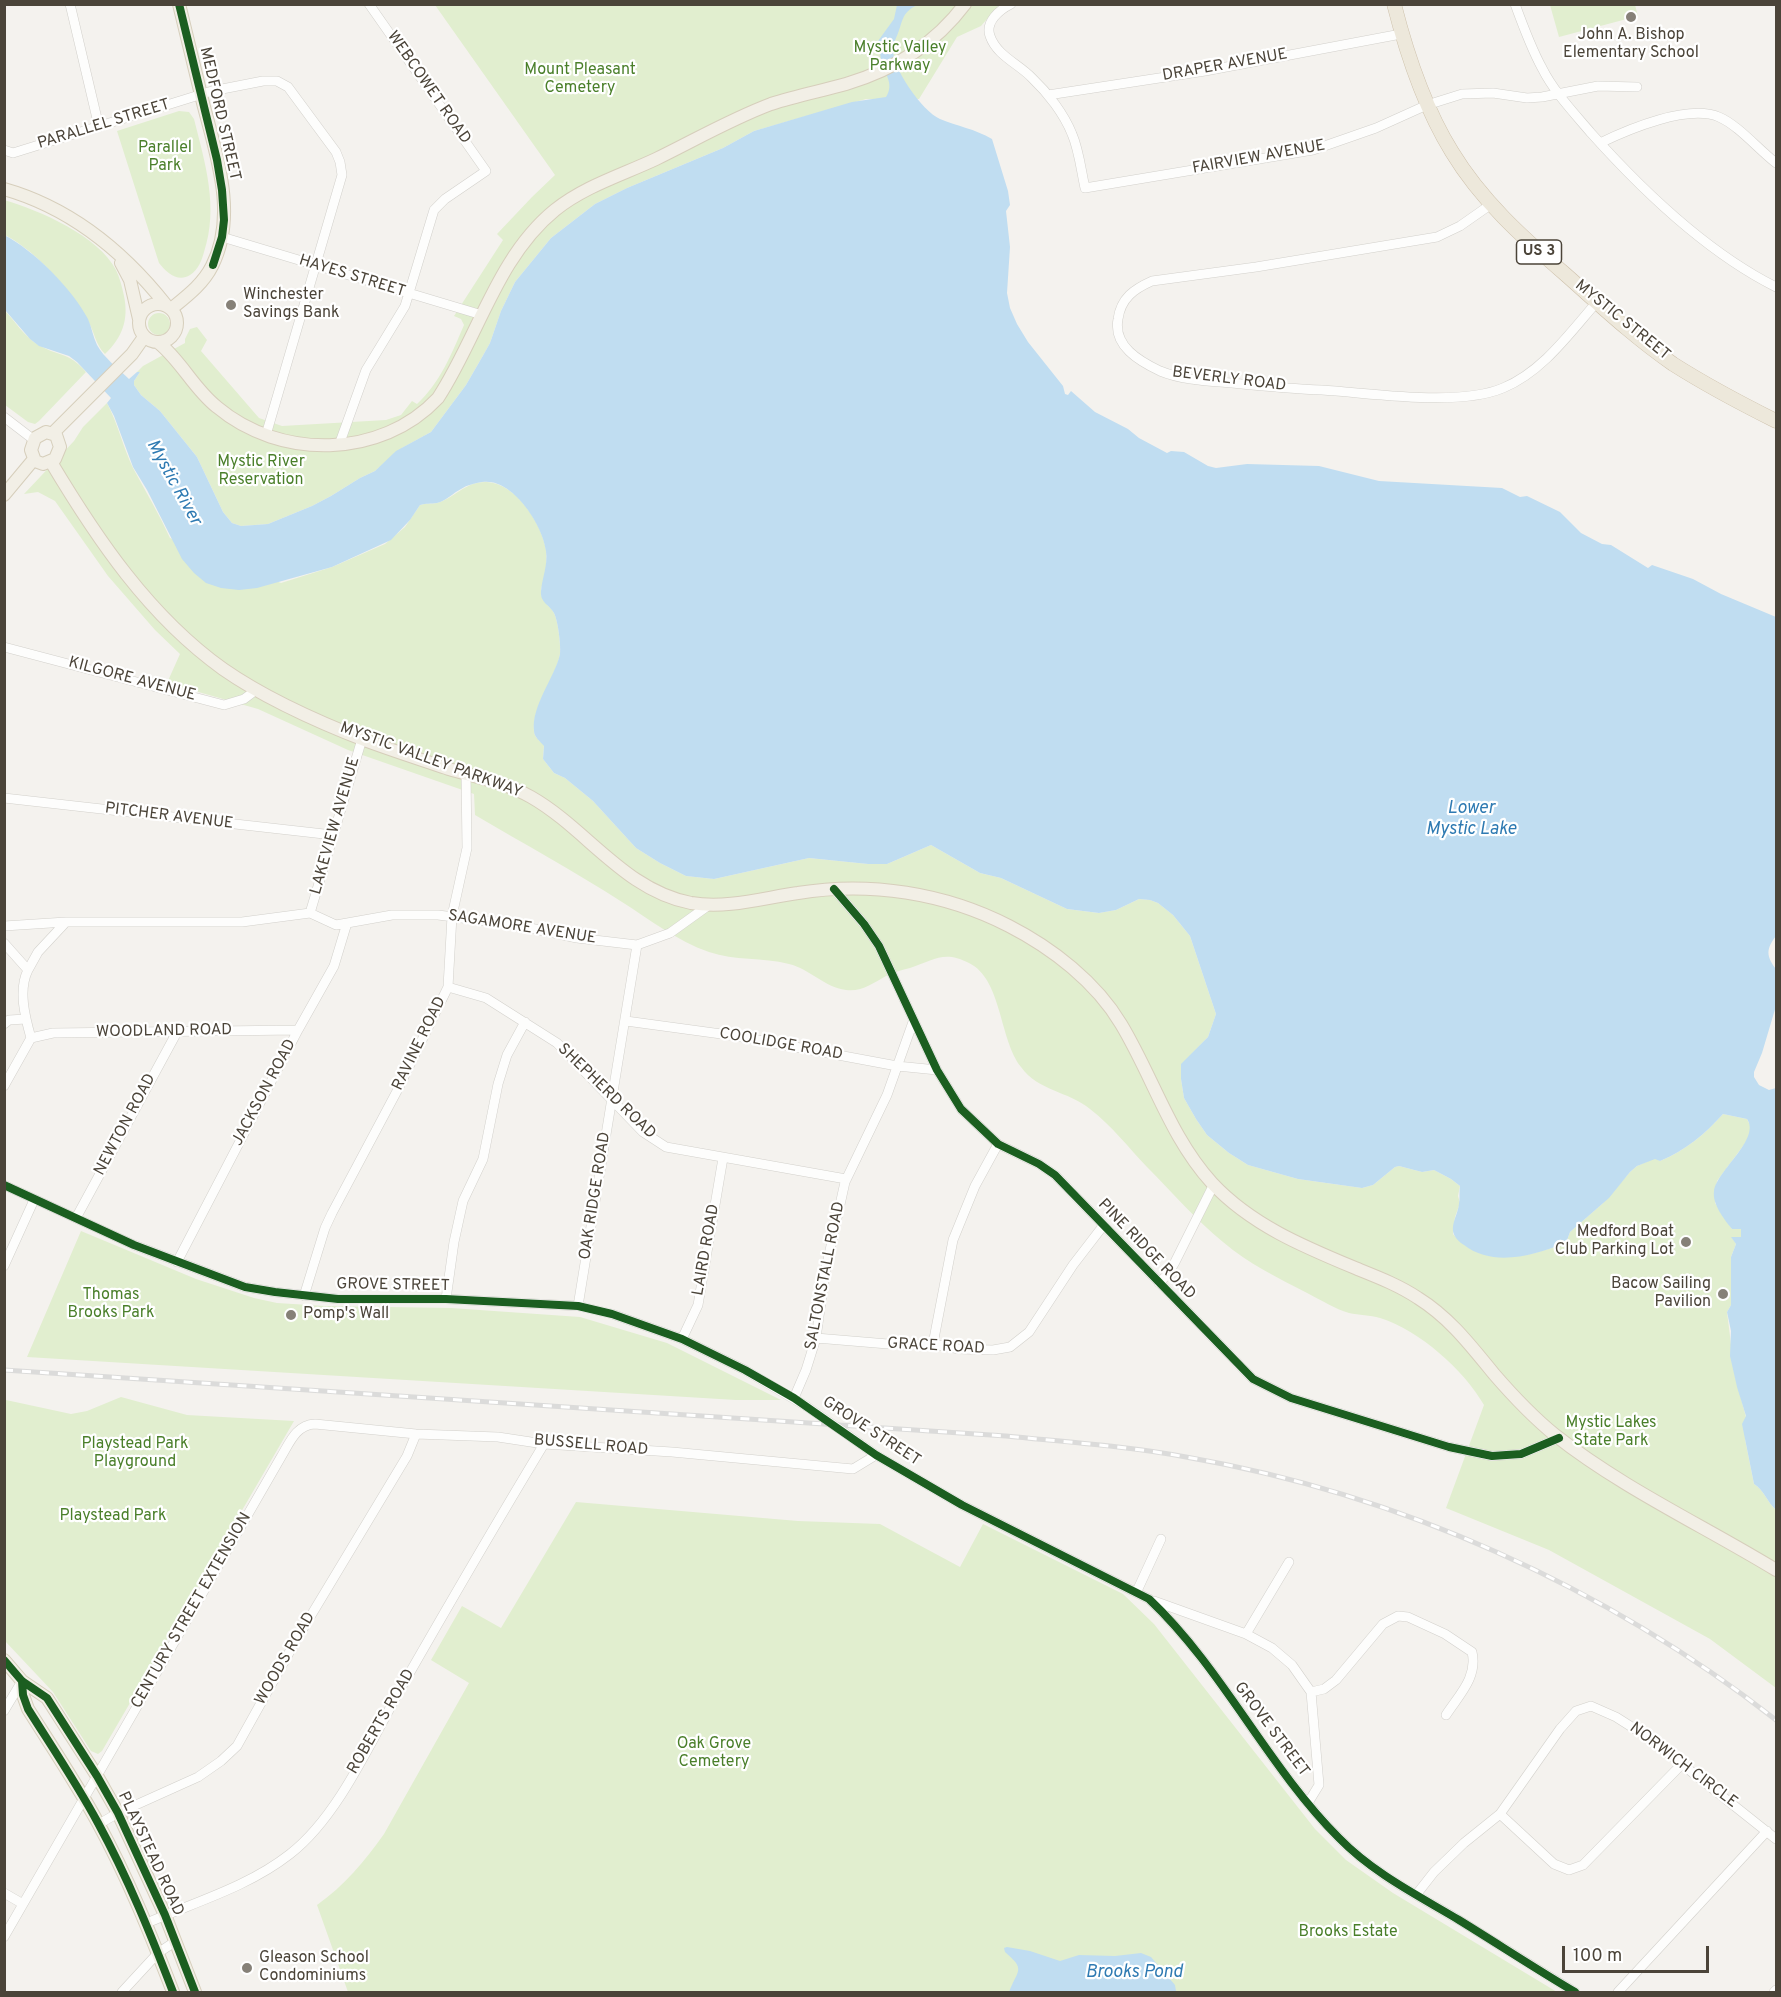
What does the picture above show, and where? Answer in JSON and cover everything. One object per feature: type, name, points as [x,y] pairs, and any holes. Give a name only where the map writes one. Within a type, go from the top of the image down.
[{"type":"highway","name":"MYSTIC STREET","points":[[1394,4],[1401,34],[1427,105],[1452,153],[1490,205],[1596,303],[1674,364],[1776,421]]},
{"type":"main road","name":"MEDFORD STREET","points":[[169,307],[194,291],[213,265],[222,237],[224,220],[222,190],[179,4]]},
{"type":"main road","points":[[117,254],[130,280],[139,327],[144,337],[159,343],[188,373],[203,394],[244,426],[266,435],[304,444],[339,445],[384,435],[404,426],[421,414],[444,388],[511,262],[530,236],[555,211],[587,189],[643,165],[752,112],[881,72],[936,35],[964,4]]},
{"type":"main road","points":[[4,189],[57,209],[96,235],[117,254],[169,307],[177,319],[175,333],[177,346],[188,373]]},
{"type":"main road","points":[[139,319],[143,310],[149,306],[158,304],[169,307]]},
{"type":"main road","points":[[159,343],[168,340],[175,333]]},
{"type":"main road","points":[[52,433],[58,438],[60,447],[56,458],[43,464],[34,459],[31,450],[34,440],[41,434],[52,433],[122,364],[144,337]]},
{"type":"main road","points":[[4,495],[9,483],[34,459]]},
{"type":"main road","name":"MYSTIC VALLEY PARKWAY","points":[[51,462],[111,554],[148,600],[206,655],[256,690],[362,739],[425,761],[503,784],[530,797],[563,820],[610,861],[642,883],[669,897],[709,905],[733,904],[834,889],[896,891],[957,905],[1013,928],[1033,939],[1070,967],[1098,994],[1117,1017],[1173,1128],[1214,1184],[1242,1209],[1277,1233],[1300,1245],[1389,1282],[1422,1300],[1457,1328],[1513,1395],[1559,1438],[1616,1476],[1776,1570]]},
{"type":"main road","name":"PLAYSTEAD ROAD","points":[[4,1660],[22,1681],[47,1698],[98,1776],[118,1813],[165,1915],[195,1992]]},
{"type":"main road","name":"PLAYSTEAD ROAD","points":[[22,1681],[23,1695],[28,1709],[99,1824],[147,1923],[173,1992]]},
{"type":"street","points":[[70,4],[99,127]]},
{"type":"street","name":"WEBCOWET ROAD","points":[[369,4],[486,171],[439,204],[434,210],[410,294]]},
{"type":"street","points":[[1011,4],[998,12],[989,30],[994,43],[1002,54],[1030,75],[1048,96]]},
{"type":"street","points":[[1515,4],[1542,69],[1559,94],[1624,170],[1702,239],[1776,287]]},
{"type":"street","name":"DRAPER AVENUE","points":[[1048,96],[1205,71],[1401,34]]},
{"type":"street","name":"PARALLEL STREET","points":[[6,151],[13,153],[212,91],[248,83],[277,81],[288,87],[298,97],[336,152],[342,175],[266,435]]},
{"type":"street","name":"FAIRVIEW AVENUE","points":[[1048,96],[1073,135],[1085,188],[1313,150],[1376,128],[1427,105],[1462,94],[1493,93],[1527,98],[1598,86],[1637,87]]},
{"type":"street","points":[[1600,143],[1624,131],[1693,112],[1720,117],[1776,163]]},
{"type":"street","name":"BEVERLY ROAD","points":[[1490,205],[1460,226],[1437,237],[1256,267],[1152,281],[1138,287],[1126,297],[1119,311],[1116,326],[1130,354],[1163,372],[1197,380],[1423,397],[1475,395],[1502,389],[1525,377],[1547,358],[1596,303]]},
{"type":"street","name":"HAYES STREET","points":[[222,237],[482,315]]},
{"type":"street","points":[[339,445],[366,370],[400,316],[410,294]]},
{"type":"street","points":[[4,417],[34,440]]},
{"type":"street","name":"KILGORE AVENUE","points":[[4,647],[224,705],[244,699],[256,690]]},
{"type":"street","name":"LAKEVIEW AVENUE","points":[[310,913],[362,739]]},
{"type":"street","name":"RAVINE ROAD","points":[[304,1296],[332,1213],[407,1071],[448,987],[452,916],[467,848],[466,774]]},
{"type":"street","name":"PITCHER AVENUE","points":[[4,798],[333,835]]},
{"type":"street","name":"PINE RIDGE ROAD","points":[[834,889],[864,924],[879,946],[937,1070],[961,1109],[998,1144],[1039,1164],[1055,1175],[1253,1379],[1291,1398],[1449,1447],[1492,1456],[1521,1454],[1559,1438]]},
{"type":"street","name":"SAGAMORE AVENUE","points":[[310,913],[336,925],[392,915],[452,916],[516,925],[577,938],[637,945],[670,933],[709,905]]},
{"type":"street","points":[[4,926],[66,922],[242,922],[310,913]]},
{"type":"street","points":[[4,1086],[7,1074],[31,1038],[26,1019],[23,980],[38,952],[66,922]]},
{"type":"street","name":"JACKSON ROAD","points":[[177,1262],[298,1030],[334,966],[347,923]]},
{"type":"street","points":[[4,942],[28,970]]},
{"type":"street","name":"OAK RIDGE ROAD","points":[[578,1306],[637,945]]},
{"type":"street","name":"SHEPHERD ROAD","points":[[448,987],[486,998],[557,1043],[643,1132],[666,1147],[846,1179]]},
{"type":"street","points":[[4,1024],[9,1020],[26,1019]]},
{"type":"street","name":"COOLIDGE ROAD","points":[[626,1021],[736,1036],[897,1066],[937,1070]]},
{"type":"street","points":[[446,1299],[454,1242],[463,1201],[483,1159],[498,1084],[507,1055],[525,1022]]},
{"type":"street","name":"SALTONSTALL ROAD","points":[[794,1398],[816,1338],[825,1273],[846,1179],[887,1095],[913,1022]]},
{"type":"street","name":"WOODLAND ROAD","points":[[31,1038],[53,1033],[298,1030]]},
{"type":"street","name":"NEWTON ROAD","points":[[76,1218],[177,1032]]},
{"type":"street","points":[[933,1344],[952,1240],[975,1186],[998,1144]]},
{"type":"street","name":"LAIRD ROAD","points":[[682,1339],[698,1305],[723,1158]]},
{"type":"street","points":[[1159,1283],[1175,1262],[1214,1184]]},
{"type":"street","name":"GROVE STREET","points":[[4,1185],[105,1232],[245,1287],[338,1299],[446,1299],[578,1306],[612,1314],[682,1339],[745,1370],[794,1398],[876,1455],[962,1505],[1149,1599],[1168,1617],[1203,1660],[1308,1803],[1351,1850],[1390,1879],[1575,1992]]},
{"type":"street","points":[[4,1266],[34,1200]]},
{"type":"street","name":"GRACE ROAD","points":[[816,1338],[888,1344],[933,1344],[959,1349],[993,1350],[1010,1347],[1029,1332],[1073,1265],[1103,1226]]},
{"type":"street","name":"BUSSELL ROAD","points":[[302,1426],[315,1424],[416,1434],[498,1437],[544,1444],[672,1452],[854,1469],[876,1455]]},
{"type":"street","name":"CENTURY STREET EXTENSION","points":[[4,1937],[275,1467],[296,1431],[302,1426]]},
{"type":"street","name":"WOODS ROAD","points":[[99,1824],[198,1777],[237,1746],[295,1642],[407,1456],[416,1434]]},
{"type":"street","name":"ROBERTS ROAD","points":[[147,1923],[246,1881],[266,1870],[290,1854],[319,1825],[351,1777],[544,1444]]},
{"type":"street","points":[[1137,1591],[1161,1539]]},
{"type":"street","points":[[1246,1634],[1289,1562]]},
{"type":"street","name":"GROVE STREET","points":[[1149,1599],[1246,1634],[1272,1648],[1292,1665],[1311,1692],[1319,1785],[1308,1803]]},
{"type":"street","points":[[1311,1692],[1324,1689],[1336,1680],[1383,1624],[1398,1616],[1408,1617],[1446,1634],[1472,1653],[1474,1669],[1471,1678],[1446,1715]]},
{"type":"street","points":[[4,1711],[22,1681]]},
{"type":"street","name":"NORWICH CIRCLE","points":[[1416,1895],[1441,1865],[1500,1814],[1560,1729],[1576,1711],[1591,1706],[1616,1717],[1649,1738],[1776,1839]]},
{"type":"street","points":[[1500,1814],[1554,1864],[1569,1870],[1582,1865],[1682,1764]]},
{"type":"street","points":[[1618,1992],[1767,1831]]},
{"type":"street","points":[[4,1893],[23,1904]]},
{"type":"street","points":[[122,1992],[158,1953],[176,1941]]},
{"type":"green space","points":[[435,5],[999,5],[981,26],[957,37],[919,99],[866,99],[754,131],[723,148],[627,188],[595,204],[551,238],[515,282],[501,311],[490,343],[466,385],[431,432],[402,448],[375,471],[312,506],[268,524],[241,526],[232,523],[223,512],[197,457],[160,411],[141,395],[134,385],[140,372],[137,372],[143,366],[185,343],[190,329],[197,327],[207,340],[201,351],[259,418],[282,426],[386,420],[401,415],[412,401],[417,404],[425,396],[445,367],[464,325],[461,319],[454,316],[503,240],[497,234],[555,175]]},
{"type":"green space","points":[[1550,5],[1635,5],[1638,16],[1559,37]]},
{"type":"green space","name":"Parallel Park","points":[[179,111],[189,112],[194,119],[206,169],[210,202],[208,235],[202,258],[193,273],[181,278],[169,273],[159,263],[117,131]]},
{"type":"green space","points":[[4,200],[34,210],[67,226],[96,246],[116,270],[124,296],[125,321],[116,342],[105,354],[88,321],[62,284],[30,252],[5,235]]},
{"type":"green space","points":[[4,310],[32,341],[68,357],[86,372],[35,424],[28,422],[5,405]]},
{"type":"green space","points":[[159,313],[167,316],[170,324],[167,332],[159,335],[151,332],[148,324],[151,316]]},
{"type":"green space","name":"Mystic Lakes State Park","points":[[107,403],[133,468],[170,538],[281,583],[332,567],[385,544],[405,527],[420,505],[443,501],[479,482],[498,484],[508,489],[526,507],[544,540],[546,560],[541,595],[554,613],[560,639],[558,663],[540,702],[534,722],[535,735],[544,745],[543,759],[554,773],[565,778],[593,801],[636,848],[686,876],[714,879],[809,858],[887,864],[931,845],[980,873],[1001,878],[1067,909],[1099,913],[1116,910],[1139,899],[1158,903],[1173,915],[1190,936],[1216,1014],[1208,1037],[1182,1064],[1181,1079],[1184,1098],[1207,1135],[1248,1165],[1298,1179],[1362,1188],[1373,1185],[1399,1166],[1422,1172],[1434,1170],[1460,1186],[1458,1196],[1460,1203],[1453,1234],[1465,1245],[1478,1252],[1492,1256],[1521,1256],[1566,1243],[1570,1232],[1602,1204],[1637,1166],[1655,1158],[1660,1161],[1678,1152],[1702,1135],[1723,1114],[1747,1119],[1751,1127],[1749,1138],[1717,1181],[1715,1203],[1732,1229],[1741,1229],[1741,1237],[1732,1237],[1736,1244],[1731,1257],[1731,1305],[1727,1312],[1735,1376],[1746,1417],[1745,1439],[1754,1484],[1776,1510],[1776,1688],[1710,1639],[1549,1550],[1446,1508],[1484,1405],[1465,1378],[1439,1353],[1410,1332],[1380,1318],[1349,1313],[1333,1307],[1264,1270],[1223,1242],[1098,1116],[1081,1103],[1028,1075],[1014,1055],[988,982],[980,971],[969,963],[953,957],[939,958],[892,973],[862,988],[846,990],[831,985],[797,966],[709,952],[675,936],[586,879],[475,815],[474,794],[348,750],[258,709],[167,683],[180,654],[155,630],[108,576],[55,501],[38,492],[24,494]]},
{"type":"green space","name":"Thomas Brooks Park","points":[[81,1231],[196,1279],[277,1303],[451,1308],[580,1317],[667,1343],[781,1400],[736,1400],[27,1357]]},
{"type":"green space","name":"Playstead Park","points":[[5,1397],[6,1400],[71,1414],[87,1411],[121,1397],[187,1415],[294,1421],[102,1751],[98,1754],[91,1751],[53,1692],[5,1641]]},
{"type":"green space","name":"Oak Grove Cemetery","points":[[576,1502],[798,1521],[880,1524],[960,1567],[983,1524],[1123,1594],[1154,1624],[1315,1829],[1346,1860],[1393,1893],[1557,1992],[348,1992],[317,1905],[354,1872],[384,1834],[469,1683],[431,1660],[462,1606],[501,1628]]},
{"type":"water","name":"Lower Mystic Lake","points":[[897,5],[918,5],[905,15],[893,45],[897,66],[909,88],[925,107],[940,119],[992,139],[1010,205],[1006,211],[1010,247],[1007,293],[1010,308],[1028,342],[1063,386],[1065,394],[1068,395],[1071,391],[1095,412],[1167,453],[1184,452],[1216,468],[1247,464],[1319,466],[1379,481],[1502,488],[1520,497],[1527,496],[1560,512],[1581,533],[1602,544],[1611,545],[1648,568],[1652,565],[1693,579],[1721,594],[1776,617],[1776,936],[1768,952],[1776,969],[1776,1006],[1754,1077],[1759,1085],[1769,1090],[1776,1088],[1776,1510],[1754,1484],[1742,1424],[1746,1416],[1730,1356],[1731,1331],[1727,1312],[1731,1305],[1731,1257],[1736,1244],[1731,1237],[1741,1237],[1741,1229],[1732,1229],[1719,1211],[1714,1196],[1722,1174],[1748,1136],[1750,1127],[1747,1119],[1723,1114],[1702,1135],[1678,1152],[1660,1161],[1655,1159],[1637,1166],[1609,1198],[1570,1232],[1566,1243],[1541,1252],[1514,1257],[1488,1256],[1476,1252],[1457,1239],[1453,1228],[1459,1204],[1460,1186],[1434,1170],[1422,1172],[1395,1167],[1373,1185],[1362,1188],[1298,1179],[1248,1165],[1207,1135],[1184,1098],[1181,1064],[1208,1037],[1216,1014],[1190,936],[1173,915],[1158,903],[1139,899],[1116,910],[1099,913],[1067,909],[1001,878],[980,873],[931,845],[887,864],[809,858],[714,879],[686,876],[660,863],[636,848],[593,801],[565,778],[554,773],[543,759],[544,746],[535,735],[534,721],[560,654],[560,639],[554,613],[543,601],[541,595],[546,562],[544,540],[532,516],[515,495],[493,482],[471,484],[440,502],[420,505],[410,520],[391,540],[332,567],[257,588],[239,590],[206,583],[182,559],[133,467],[107,403],[111,398],[69,356],[39,346],[30,339],[5,310],[4,235],[28,250],[63,284],[88,319],[97,345],[108,359],[129,379],[140,372],[134,385],[141,395],[160,411],[197,457],[223,512],[232,523],[241,526],[268,524],[331,496],[375,471],[396,451],[431,432],[466,385],[490,343],[501,311],[515,282],[551,238],[595,204],[627,188],[723,148],[754,131],[852,102],[886,97],[889,83],[881,60],[878,41],[894,19]]},
{"type":"water","name":"Brooks Pond","points":[[1004,1948],[1030,1951],[1060,1961],[1079,1955],[1115,1956],[1141,1953],[1151,1957],[1175,1985],[1176,1991],[1009,1992],[1018,1967],[1005,1952]]},
{"type":"railway","points":[[4,1370],[1006,1436],[1118,1447],[1186,1457],[1266,1473],[1345,1495],[1422,1521],[1498,1552],[1571,1588],[1642,1628],[1711,1672],[1776,1720]]},
{"type":"cycle path","points":[[179,4],[217,160],[222,190],[224,220],[222,237],[213,265]]},
{"type":"cycle path","points":[[834,889],[864,924],[879,946],[937,1070],[961,1109],[998,1144],[1039,1164],[1055,1175],[1253,1379],[1291,1398],[1449,1447],[1492,1456],[1521,1454],[1559,1438]]},
{"type":"cycle path","points":[[4,1185],[134,1245],[245,1287],[338,1299],[446,1299],[578,1306],[612,1314],[682,1339],[745,1370],[794,1398],[876,1455],[962,1505],[1149,1599],[1200,1656],[1313,1810],[1352,1851],[1396,1883],[1575,1992]]},
{"type":"cycle path","points":[[4,1660],[22,1681],[47,1698],[97,1776],[118,1813],[165,1915],[195,1992]]},
{"type":"cycle path","points":[[22,1681],[23,1695],[28,1709],[82,1794],[119,1865],[148,1928],[173,1992]]},
{"type":"place","name":"John A. Bishop Elementary School","points":[[1631,17]]},
{"type":"place","name":"Winchester Savings Bank","points":[[231,305]]},
{"type":"place","name":"Medford Boat Club Parking Lot","points":[[1686,1242]]},
{"type":"place","name":"Bacow Sailing Pavilion","points":[[1723,1294]]},
{"type":"place","name":"Pomp's Wall","points":[[291,1315]]},
{"type":"place","name":"Gleason School Condominiums","points":[[247,1968]]},
{"type":"park label","name":"Mystic Valley Parkway","points":[[900,58]]},
{"type":"park label","name":"Mount Pleasant Cemetery","points":[[580,80]]},
{"type":"park label","name":"Mystic River Reservation","points":[[261,472]]},
{"type":"park label","name":"Playstead Park Playground","points":[[135,1454]]},
{"type":"park label","name":"Brooks Estate","points":[[1348,1933]]},
{"type":"water label","name":"Mystic River","points":[[173,483]]}]
